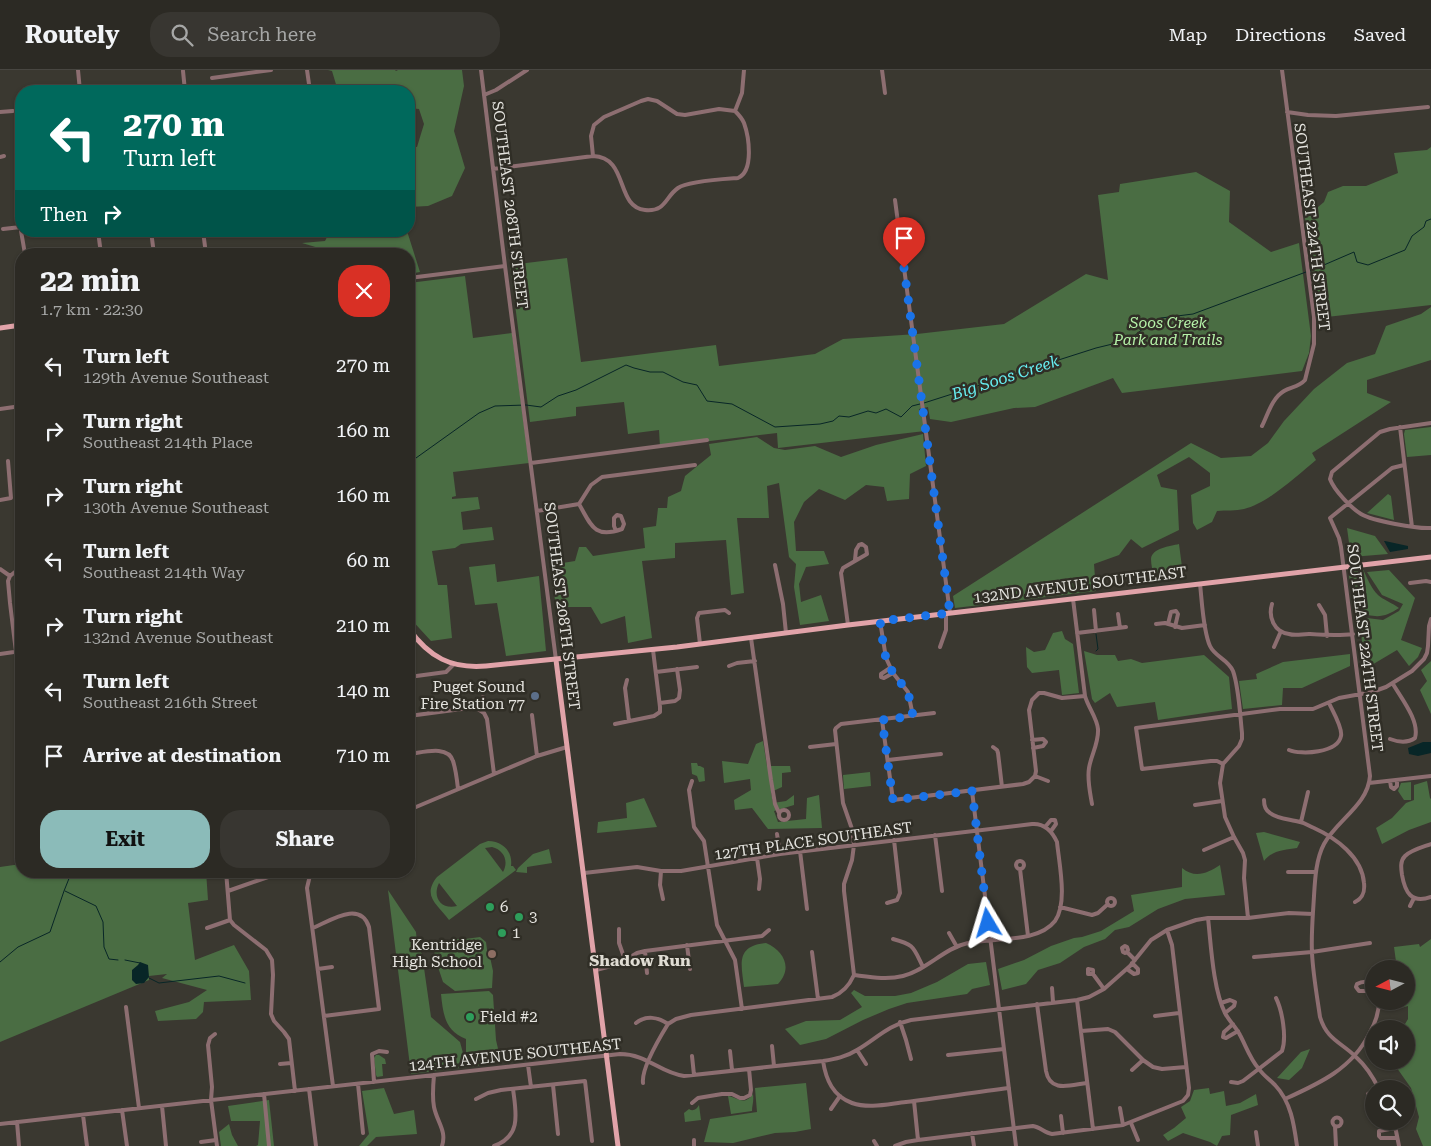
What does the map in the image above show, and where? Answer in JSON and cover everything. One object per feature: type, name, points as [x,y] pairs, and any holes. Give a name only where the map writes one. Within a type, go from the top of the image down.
[{"type":"main road","points":[[0,328],[15,327]]},
{"type":"main road","name":"132ND AVENUE SOUTHEAST","points":[[415,636],[429,652],[454,664],[473,667],[653,650],[880,621],[1431,557]]},
{"type":"main road","name":"SOUTHEAST 208TH STREET","points":[[556,660],[618,1146]]},
{"type":"street","points":[[78,70],[79,85]]},
{"type":"street","points":[[212,78],[271,70]]},
{"type":"street","points":[[307,70],[309,85]]},
{"type":"street","name":"SOUTHEAST 208TH STREET","points":[[482,70],[505,266],[556,660]]},
{"type":"street","points":[[484,95],[496,90],[527,70]]},
{"type":"street","points":[[734,111],[742,93],[744,70]]},
{"type":"street","points":[[882,70],[885,93]]},
{"type":"street","name":"SOUTHEAST 224TH STREET","points":[[1262,426],[1278,396],[1286,390],[1302,384],[1307,376],[1315,338],[1282,70]]},
{"type":"street","points":[[183,71],[184,85]]},
{"type":"street","points":[[493,169],[593,156],[604,158],[613,164],[618,172],[633,206],[638,209],[654,210],[661,207],[673,192],[683,185],[743,176],[747,170],[749,146],[742,120],[734,111],[719,109],[685,115],[677,114],[657,101],[648,99],[604,117],[594,124],[591,136],[593,156]]},
{"type":"street","points":[[1287,112],[1336,116],[1428,107]]},
{"type":"street","points":[[0,112],[13,111]]},
{"type":"street","points":[[895,200],[948,613],[946,630],[940,647]]},
{"type":"street","points":[[3,229],[15,229]]},
{"type":"street","points":[[415,277],[505,266]]},
{"type":"street","points":[[0,409],[15,407]]},
{"type":"street","points":[[1431,424],[1385,430],[1376,435],[1332,472],[1330,476],[1331,482],[1349,504],[1361,514],[1412,527],[1431,528]]},
{"type":"street","points":[[1400,428],[1412,527]]},
{"type":"street","points":[[531,464],[707,440]]},
{"type":"street","points":[[0,500],[12,498],[8,461]]},
{"type":"street","points":[[1349,504],[1392,468],[1404,464]]},
{"type":"street","points":[[537,511],[578,504],[591,485],[602,477],[695,465]]},
{"type":"street","points":[[578,504],[596,530],[604,533],[616,531]]},
{"type":"street","name":"SOUTHEAST 224TH STREET","points":[[1349,504],[1330,518],[1340,538],[1370,770],[1369,783]]},
{"type":"street","points":[[848,625],[841,573],[844,568],[855,560]]},
{"type":"street","points":[[775,564],[783,604],[786,633]]},
{"type":"street","points":[[0,569],[10,576]]},
{"type":"street","points":[[15,572],[10,576],[8,587],[15,644]]},
{"type":"street","points":[[1410,583],[1431,582]]},
{"type":"street","points":[[1200,584],[1205,625],[1210,646],[1217,655],[1227,662],[1233,672],[1240,715],[1242,739],[1238,748],[1223,764],[1220,783],[1225,817],[1245,860],[1244,878],[1248,918]]},
{"type":"street","points":[[1073,599],[1085,696],[1098,726],[1096,747],[1089,767],[1088,779],[1092,804]]},
{"type":"street","points":[[1272,604],[1270,611],[1272,622],[1281,631],[1291,635],[1327,636],[1353,634]]},
{"type":"street","points":[[1319,605],[1324,614],[1327,636]]},
{"type":"street","points":[[700,644],[697,618],[699,613],[725,610],[729,613]]},
{"type":"street","points":[[1094,610],[1096,631]]},
{"type":"street","points":[[1168,624],[1171,612],[1176,611],[1178,614],[1175,627]]},
{"type":"street","points":[[1118,614],[1120,628]]},
{"type":"street","points":[[1223,764],[1211,761],[1142,769],[1136,728],[1280,709],[1313,709],[1348,696],[1372,692],[1393,684],[1421,663],[1429,653],[1431,619]]},
{"type":"street","points":[[880,621],[884,650],[890,668],[908,692],[913,716]]},
{"type":"street","points":[[1156,624],[1168,624],[1187,628],[1205,625]]},
{"type":"street","points":[[1078,633],[1126,627]]},
{"type":"street","points":[[1274,647],[1281,631]]},
{"type":"street","points":[[751,638],[771,780],[775,804],[779,813]]},
{"type":"street","points":[[615,724],[658,714],[660,703],[653,650]]},
{"type":"street","points":[[0,654],[15,652]]},
{"type":"street","points":[[728,666],[754,660]]},
{"type":"street","points":[[415,676],[446,672],[454,664]]},
{"type":"street","points":[[656,672],[696,667]]},
{"type":"street","points":[[890,668],[881,674],[881,677],[884,678],[893,673]]},
{"type":"street","points":[[660,703],[675,701],[679,698],[680,690],[677,669]]},
{"type":"street","points":[[627,680],[625,688],[628,721]]},
{"type":"street","points":[[1390,739],[1400,741],[1411,740],[1415,738],[1416,732],[1412,716],[1393,684]]},
{"type":"street","points":[[882,720],[893,800],[972,791],[1023,784],[1029,782],[1035,776],[1036,771],[1028,710],[1029,704],[1035,696],[1039,693],[1049,693],[1062,698],[1085,696]]},
{"type":"street","points":[[478,709],[483,697]]},
{"type":"street","points":[[1289,750],[1300,752],[1328,749],[1337,744],[1341,731],[1329,702]]},
{"type":"street","points":[[415,715],[469,708],[478,709],[484,713],[487,719],[494,774]]},
{"type":"street","points":[[643,1083],[643,1074],[648,1061],[668,1024],[676,1019],[687,1015],[832,997],[839,994],[849,985],[854,975],[844,884],[852,860],[854,845],[852,828],[844,803],[834,732],[841,724],[934,713]]},
{"type":"street","points":[[532,714],[537,756]]},
{"type":"street","points":[[1032,740],[1043,739],[1046,742],[1043,746],[1033,748]]},
{"type":"street","points":[[810,747],[836,744]]},
{"type":"street","points":[[415,807],[537,756],[568,747]]},
{"type":"street","points":[[993,748],[998,753],[1002,786]]},
{"type":"street","points":[[415,753],[437,751],[449,754],[453,759],[458,790]]},
{"type":"street","points":[[888,760],[941,754]]},
{"type":"street","points":[[1035,776],[1048,781]]},
{"type":"street","points":[[1372,1080],[1363,1063],[1328,1034],[1320,1017],[1312,952],[1316,872],[1323,845],[1360,801],[1369,783],[1431,776]]},
{"type":"street","points":[[1390,780],[1391,787],[1394,789],[1397,786],[1397,780]]},
{"type":"street","points":[[692,782],[689,790],[694,827],[704,841],[717,925],[735,960],[742,1008]]},
{"type":"street","points":[[972,791],[1016,1146]]},
{"type":"street","points":[[1301,822],[1308,792]]},
{"type":"street","points":[[1264,800],[1266,809],[1270,813],[1301,822],[1329,836],[1357,862],[1363,874],[1364,888],[1363,894],[1355,902]]},
{"type":"street","points":[[1195,805],[1222,801]]},
{"type":"street","name":"127TH PLACE SOUTHEAST","points":[[584,873],[637,867],[661,871],[681,871],[800,851],[1038,824],[1048,828],[1057,842],[1062,880],[1060,907]]},
{"type":"street","points":[[777,834],[780,854]]},
{"type":"street","points":[[935,835],[942,891]]},
{"type":"street","points":[[1204,850],[1234,838]]},
{"type":"street","points":[[886,903],[896,900],[900,893],[894,840]]},
{"type":"street","points":[[1431,844],[1412,851],[1404,857],[1401,870],[1404,887],[1407,892],[1414,898],[1425,899],[1431,897]]},
{"type":"street","points":[[800,851],[808,909]]},
{"type":"street","points":[[757,858],[760,879],[758,889]]},
{"type":"street","points":[[1020,869],[1028,936]]},
{"type":"street","points":[[661,871],[660,886],[663,899]]},
{"type":"street","points":[[1288,872],[1316,872]]},
{"type":"street","points":[[227,878],[230,920],[266,950],[272,960],[274,975],[271,1014],[275,1023],[289,1039],[295,1091]]},
{"type":"street","points":[[228,891],[265,878]]},
{"type":"street","points":[[310,878],[308,888],[312,928],[333,1086]]},
{"type":"street","points":[[1410,906],[1414,898]]},
{"type":"street","points":[[854,975],[892,978],[910,974],[964,944],[990,939],[1028,936],[1043,930],[1054,921],[1060,907],[1092,915],[1098,913],[1108,904]]},
{"type":"street","points":[[312,928],[351,913],[358,913],[364,917],[368,927],[379,1009],[324,1016]]},
{"type":"street","name":"124TH AVENUE SOUTHEAST","points":[[0,1124],[607,1056],[633,1055],[678,1075],[694,1075],[836,1059],[857,1050],[900,1022],[1089,997],[1104,989],[1127,969],[1151,940],[1167,930],[1196,920],[1208,918],[1248,918],[1289,913],[1314,914]]},
{"type":"street","points":[[1208,918],[1217,990],[1221,1003],[1259,1070],[1285,1099],[1293,1119],[1297,1146]]},
{"type":"street","points":[[207,928],[230,920]]},
{"type":"street","points":[[619,929],[619,943],[625,960]]},
{"type":"street","points":[[596,970],[619,964],[637,953],[645,951],[762,936],[769,930]]},
{"type":"street","points":[[895,1146],[920,1139],[1014,1128],[1036,1127],[1049,1134],[1123,1125],[1179,1103],[1186,1098],[1188,1092],[1186,1067],[1172,945],[1167,930]]},
{"type":"street","points":[[949,933],[957,947]]},
{"type":"street","points":[[893,938],[908,943],[914,948],[923,967]]},
{"type":"street","points":[[1254,957],[1312,952],[1370,943]]},
{"type":"street","points":[[687,945],[690,969]]},
{"type":"street","points":[[645,951],[647,972]]},
{"type":"street","points":[[812,952],[818,999]]},
{"type":"street","points":[[1128,952],[1134,962]]},
{"type":"street","name":"124TH AVENUE SOUTHEAST","points":[[1127,969],[1134,974],[1138,973],[1134,962]]},
{"type":"street","points":[[318,969],[332,967]]},
{"type":"street","points":[[1092,974],[1104,989]]},
{"type":"street","points":[[1365,982],[1357,984],[1356,987],[1359,991],[1365,991]]},
{"type":"street","points":[[1052,988],[1054,1002]]},
{"type":"street","points":[[1231,1082],[1240,1083],[1280,1053],[1284,1037],[1281,1013],[1276,998]]},
{"type":"street","points":[[1077,1000],[1093,1129]]},
{"type":"street","points":[[1221,1003],[1230,1000],[1235,1002],[1234,1006],[1225,1013]]},
{"type":"street","points":[[1037,1004],[1046,1071],[1050,1082],[1062,1086],[1087,1083]]},
{"type":"street","points":[[126,1007],[139,1108]]},
{"type":"street","points":[[1285,1099],[1325,1080],[1355,1055],[1363,1046],[1373,1028],[1378,1010]]},
{"type":"street","points":[[1155,1016],[1179,1014]]},
{"type":"street","points":[[636,1023],[642,1019],[654,1018],[668,1024]]},
{"type":"street","points":[[900,1022],[911,1059]]},
{"type":"street","points":[[1233,1024],[1224,1032],[1223,1036],[1226,1038],[1238,1031]]},
{"type":"street","points":[[1081,1031],[1104,1028],[1112,1030],[1143,1060],[1153,1066],[1162,1069],[1186,1067]]},
{"type":"street","points":[[215,1034],[210,1038],[208,1045],[212,1087],[211,1100],[217,1146]]},
{"type":"street","points":[[772,1046],[774,1066]]},
{"type":"street","points":[[948,1055],[1004,1049]]},
{"type":"street","points":[[857,1050],[866,1064]]},
{"type":"street","points":[[374,1082],[372,1054],[379,1051],[387,1052]]},
{"type":"street","points":[[730,1051],[732,1070]]},
{"type":"street","points":[[692,1056],[694,1075]]},
{"type":"street","points":[[1132,1070],[1143,1060]]},
{"type":"street","points":[[823,1061],[829,1083],[840,1096],[864,1106],[1009,1088]]},
{"type":"street","points":[[280,1064],[291,1063]]},
{"type":"street","points":[[528,1065],[531,1087]]},
{"type":"street","points":[[692,1103],[698,1098],[722,1094],[732,1094],[740,1098],[750,1095],[749,1069]]},
{"type":"street","points":[[434,1075],[433,1098],[436,1113],[444,1131],[442,1146]]},
{"type":"street","points":[[476,1099],[490,1092],[585,1081],[592,1141]]},
{"type":"street","points":[[358,1084],[363,1133]]},
{"type":"street","points":[[553,1085],[558,1134]]},
{"type":"street","points":[[309,1089],[316,1146]]},
{"type":"street","points":[[494,1146],[507,1138],[514,1129],[516,1117],[513,1089]]},
{"type":"street","points":[[264,1094],[269,1146]]},
{"type":"street","points":[[831,1109],[840,1096]]},
{"type":"street","points":[[914,1101],[920,1139],[923,1146]]},
{"type":"street","points":[[162,1106],[166,1146]]},
{"type":"street","points":[[1120,1108],[1123,1125]]},
{"type":"street","points":[[122,1110],[127,1146]]},
{"type":"street","points":[[83,1115],[86,1146]]},
{"type":"street","points":[[1061,1116],[1063,1133]]},
{"type":"street","points":[[16,1122],[19,1146]]},
{"type":"street","points":[[1131,1123],[1138,1140]]},
{"type":"street","points":[[1335,1126],[1336,1146]]},
{"type":"street","points":[[1385,1130],[1378,1132],[1381,1138],[1397,1138]]},
{"type":"street","points":[[1395,1130],[1398,1146]]},
{"type":"street","points":[[1256,1132],[1258,1146]]},
{"type":"street","points":[[972,1133],[974,1146]]},
{"type":"street","points":[[201,1142],[216,1140]]},
{"type":"street","points":[[694,1140],[694,1146]]},
{"type":"street","points":[[874,1141],[877,1146]]},
{"type":"green space","points":[[328,70],[462,70],[464,86],[454,131],[465,168],[452,196],[428,206],[415,207],[415,147],[417,147],[424,124],[419,109],[415,109],[415,85],[336,85],[332,71]]},
{"type":"green space","points":[[1431,147],[1431,305],[1318,318],[1305,218],[1324,202],[1328,192],[1343,186],[1366,186],[1398,173],[1394,153],[1427,150]]},
{"type":"green space","name":"Soos Creek Park and Trails","points":[[1196,172],[1230,191],[1229,222],[1271,252],[1299,243],[1311,336],[1309,353],[1302,371],[1122,393],[1113,378],[1035,407],[1014,408],[951,422],[930,419],[928,407],[919,409],[920,416],[923,416],[925,431],[778,448],[777,433],[660,447],[659,430],[628,434],[624,402],[576,407],[576,416],[530,422],[510,265],[567,258],[581,362],[716,345],[719,366],[815,354],[843,339],[917,334],[1004,324],[1086,274],[1108,280],[1098,195],[1119,192],[1120,184]]},
{"type":"green space","points":[[327,237],[409,237],[412,248],[319,248],[302,243],[325,241]]},
{"type":"green space","points":[[415,256],[420,272],[415,273]]},
{"type":"green space","points":[[465,276],[473,338],[512,333],[529,463],[453,472],[456,496],[452,497],[452,499],[478,497],[480,509],[461,512],[463,530],[492,527],[494,540],[461,544],[455,548],[432,551],[438,585],[447,585],[452,638],[431,641],[415,624],[415,282]]},
{"type":"green space","points":[[1431,307],[1431,360],[1367,380],[1367,393],[1391,402],[1312,453],[1316,460],[1272,495],[1244,509],[1217,511],[1212,522],[1197,530],[1193,523],[1191,495],[1210,486],[1210,473],[1189,457],[1157,475],[1161,487],[1177,490],[1179,530],[1142,548],[1131,539],[1119,555],[1094,564],[1096,591],[955,608],[953,596],[1191,443],[1221,458],[1251,456],[1268,443],[1284,421],[1314,389],[1347,363],[1375,354],[1386,326],[1421,314]]},
{"type":"green space","points":[[1431,427],[1431,455],[1407,457],[1405,430]]},
{"type":"green space","points":[[923,434],[926,466],[910,474],[909,499],[887,501],[884,487],[866,485],[845,500],[819,489],[804,502],[794,522],[796,551],[824,551],[829,564],[806,567],[799,584],[801,602],[821,595],[829,621],[800,625],[794,587],[796,564],[789,557],[779,483],[767,486],[769,518],[737,518],[744,593],[731,595],[726,540],[675,543],[675,558],[642,561],[652,638],[628,643],[625,616],[601,624],[591,607],[556,607],[550,565],[575,561],[579,547],[586,547],[593,556],[645,548],[643,528],[656,526],[658,508],[667,508],[668,497],[681,491],[685,476],[711,455],[709,444],[757,437],[774,448],[785,450],[815,446],[841,457],[876,445]]},
{"type":"green space","points":[[1388,494],[1391,496],[1394,520],[1367,513]]},
{"type":"green space","points":[[1347,528],[1375,536],[1388,554],[1351,557]]},
{"type":"green space","points":[[1179,544],[1182,567],[1180,572],[1177,574],[1153,576],[1152,555],[1162,548]]},
{"type":"green space","points":[[495,564],[497,582],[539,576],[546,651],[506,656],[497,603],[475,605],[469,567]]},
{"type":"green space","points":[[1363,569],[1371,586],[1378,595],[1399,608],[1384,615],[1368,615],[1356,623],[1349,576],[1353,571]]},
{"type":"green space","points":[[1389,570],[1415,598],[1401,640],[1422,648],[1418,657],[1409,666],[1397,650],[1365,669],[1360,624],[1367,618],[1383,620],[1399,611],[1403,604],[1382,595],[1367,572]]},
{"type":"green space","points":[[1062,631],[1065,639],[1073,644],[1079,693],[1062,695],[1059,670],[1032,673],[1027,667],[1026,647],[1034,652],[1045,650],[1053,633]]},
{"type":"green space","points":[[1084,651],[1097,655],[1115,655],[1118,661],[1131,659],[1142,663],[1204,655],[1229,677],[1232,709],[1158,720],[1155,702],[1117,707],[1110,693],[1095,703],[1092,699]]},
{"type":"green space","points":[[1350,654],[1350,666],[1302,688],[1283,688],[1282,705],[1243,709],[1239,681],[1257,679],[1256,674],[1283,662]]},
{"type":"green space","points":[[1431,661],[1431,714],[1420,690],[1427,681],[1421,670]]},
{"type":"green space","points":[[763,741],[767,766],[790,766],[791,772],[782,773],[782,787],[771,792],[773,803],[786,801],[794,795],[794,805],[774,811],[778,822],[806,819],[807,798],[819,795],[822,828],[768,829],[752,808],[735,810],[734,800],[751,790],[750,779],[724,783],[722,761],[748,764],[756,744]]},
{"type":"green space","points":[[691,763],[697,763],[698,766],[704,768],[705,781],[699,782],[697,776],[692,774]]},
{"type":"green space","points":[[870,772],[871,786],[844,789],[843,775]]},
{"type":"green space","points":[[1427,781],[1431,799],[1431,822],[1409,830],[1382,844],[1376,828],[1392,818],[1406,803],[1414,800],[1414,785]]},
{"type":"green space","points":[[1411,782],[1411,800],[1404,800],[1398,791],[1401,783]]},
{"type":"green space","points":[[644,798],[657,827],[597,833],[598,822],[627,818],[626,803]]},
{"type":"green space","points":[[1264,832],[1300,842],[1297,848],[1275,853],[1264,861],[1256,833]]},
{"type":"green space","points":[[493,841],[502,845],[509,852],[511,866],[516,870],[449,920],[433,900],[431,890],[433,884],[437,877],[480,844]],"holes":[[[485,848],[496,848],[504,856],[506,864],[503,872]],[[439,883],[457,906],[446,906],[439,901],[437,897]]]},
{"type":"green space","points":[[549,849],[552,863],[527,867],[527,873],[516,872],[533,854]]},
{"type":"green space","points":[[15,865],[15,878],[206,878],[208,900],[188,903],[195,960],[234,945],[249,971],[251,1000],[204,1002],[203,1012],[196,1019],[158,1021],[155,1011],[189,1002],[207,990],[162,978],[167,974],[149,976],[149,980],[0,1042],[0,867]]},
{"type":"green space","points":[[1220,865],[1225,895],[1185,899],[1158,909],[1129,927],[1115,930],[1105,939],[1084,947],[1060,963],[1038,970],[1026,984],[1002,990],[998,969],[1024,960],[1051,946],[1101,931],[1134,911],[1131,895],[1182,887],[1182,868],[1192,873],[1201,874]]},
{"type":"green space","points":[[388,890],[416,932],[417,945],[422,954],[431,1017],[460,1042],[466,1057],[495,1056],[500,1063],[411,1074]]},
{"type":"green space","points":[[480,937],[486,942],[488,957],[490,957],[493,971],[492,988],[455,991],[443,982],[435,958],[434,948],[446,941]]},
{"type":"green space","points":[[1431,939],[1431,1146],[1423,1146],[1416,1129],[1419,1117],[1415,1102],[1415,1080],[1405,1080],[1398,1070],[1415,1070],[1415,1020],[1407,1020],[1408,1010],[1415,1010],[1415,960],[1396,960],[1394,947],[1419,944],[1420,947]]},
{"type":"green space","points":[[766,943],[782,955],[786,966],[783,978],[778,984],[744,987],[742,963],[745,952],[756,945]]},
{"type":"green space","points":[[986,962],[990,985],[972,989],[967,994],[907,1003],[863,1020],[826,1039],[800,1045],[785,1029],[806,1021],[840,1020],[862,1007],[851,993],[854,990],[865,996],[895,996],[911,993],[937,982],[968,964]]},
{"type":"green space","name":"Field #2","points":[[489,991],[493,995],[496,1040],[499,1053],[466,1052],[466,1039],[459,1036],[449,1027],[446,1021],[441,994]]},
{"type":"green space","points":[[1310,1049],[1302,1068],[1289,1080],[1277,1078],[1301,1052]]},
{"type":"green space","points":[[376,1055],[385,1059],[386,1064],[382,1064],[383,1076],[377,1077],[376,1075],[374,1058]]},
{"type":"green space","points":[[806,1083],[811,1129],[775,1133],[733,1143],[704,1142],[710,1119],[757,1112],[755,1088]]},
{"type":"green space","points":[[384,1088],[394,1114],[414,1110],[417,1134],[376,1137],[367,1146],[359,1146],[369,1134],[362,1091]]},
{"type":"green space","points":[[1209,1088],[1210,1094],[1224,1091],[1226,1106],[1240,1103],[1256,1094],[1258,1105],[1231,1115],[1230,1135],[1222,1136],[1217,1146],[1183,1133],[1168,1141],[1163,1135],[1186,1118],[1181,1107],[1190,1101],[1194,1090]]},
{"type":"green space","points":[[753,1094],[752,1111],[731,1114],[728,1096],[747,1100]]},
{"type":"green space","points":[[269,1100],[274,1146],[256,1146],[258,1145],[260,1121],[231,1121],[228,1106]]},
{"type":"green space","points":[[699,1105],[701,1120],[685,1122],[684,1113],[689,1109],[695,1110]]},
{"type":"green space","points":[[229,1124],[238,1146],[221,1146],[219,1132]]},
{"type":"water","points":[[1384,541],[1408,546],[1408,549],[1390,552]]},
{"type":"water","points":[[1423,742],[1431,742],[1431,753],[1418,756],[1409,754],[1408,748]]},
{"type":"water","points":[[140,962],[148,965],[149,977],[144,983],[136,984],[132,980],[132,970]]},
{"type":"waterway","name":"Big Soos Creek","points":[[1310,271],[1354,252],[1357,262],[1368,265],[1405,250],[1412,236],[1424,227],[1426,221],[1431,219]]},
{"type":"waterway","name":"Big Soos Creek","points":[[924,403],[1096,348],[1129,340],[1161,318],[1193,314],[1306,272]]},
{"type":"waterway","name":"Big Soos Creek","points":[[415,459],[479,413],[495,406],[526,405],[541,407],[558,396],[576,390],[626,365],[650,372],[663,372],[683,382],[697,385],[707,401],[732,404],[775,427],[820,424],[833,421],[839,416],[849,417],[868,411],[876,413],[886,409],[901,417],[912,406],[920,404]]},
{"type":"waterway","points":[[1096,634],[1098,649],[1096,651]]},
{"type":"waterway","name":"Big Soos Creek","points":[[0,962],[18,947],[50,932],[69,878]]},
{"type":"waterway","points":[[65,891],[96,906],[103,922],[104,947],[109,959],[118,960]]},
{"type":"waterway","points":[[125,960],[140,963]]},
{"type":"waterway","points":[[149,978],[159,983],[219,976],[245,983]]},
{"type":"place","name":"Puget Sound Fire Station 77","points":[[535,696]]},
{"type":"place","name":"6","points":[[490,907]]},
{"type":"place","name":"3","points":[[519,917]]},
{"type":"place","name":"1","points":[[502,933]]},
{"type":"place","name":"Kentridge High School","points":[[492,954]]},
{"type":"place","name":"Field #2","points":[[470,1017]]},
{"type":"district","name":"Shadow Run","points":[[640,960]]},
{"type":"route","points":[[904,268],[950,613],[880,621],[886,658],[893,673],[908,692],[913,716],[882,720],[893,800],[972,791],[988,923]]}]
